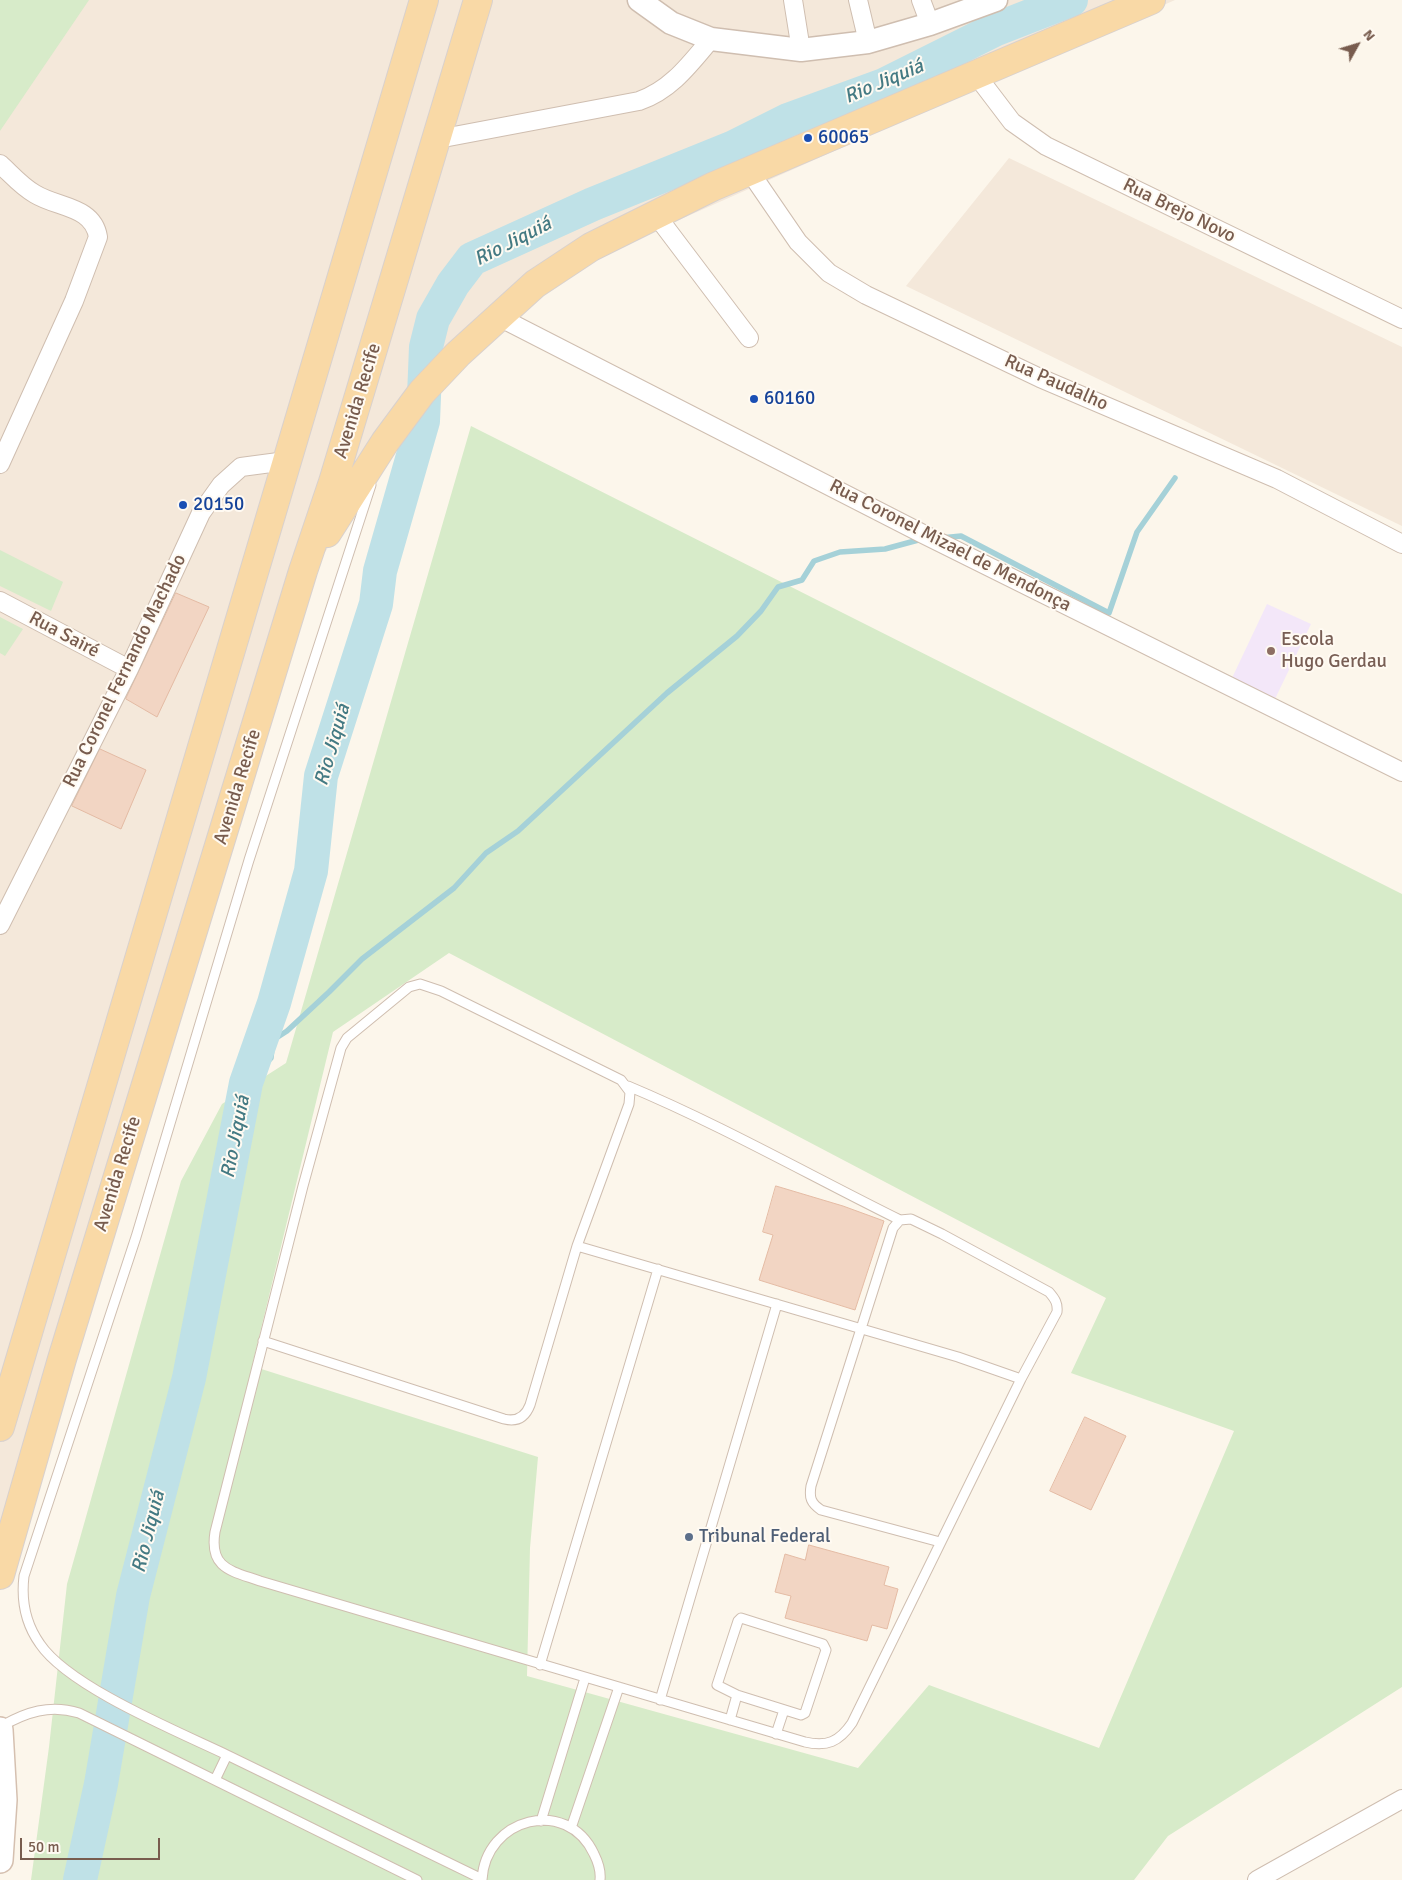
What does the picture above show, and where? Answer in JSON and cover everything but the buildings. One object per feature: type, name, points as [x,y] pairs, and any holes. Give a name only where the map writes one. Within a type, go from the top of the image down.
[{"type":"main road","name":"Avenida Recife","points":[[0,1575],[62,1359],[303,571],[333,482],[438,139],[478,0]]},
{"type":"main road","points":[[303,571],[385,442],[422,392],[458,354],[535,284],[592,247],[712,187],[1151,0]]},
{"type":"main road","points":[[0,1427],[421,7]]},
{"type":"main road","points":[[0,1729],[4,1800],[0,1860]]},
{"type":"street","points":[[639,0],[671,23],[711,39],[801,50],[868,42],[930,24],[996,0]]},
{"type":"street","points":[[793,0],[801,50]]},
{"type":"street","points":[[858,0],[868,42]]},
{"type":"street","points":[[921,0],[930,24]]},
{"type":"street","points":[[438,139],[646,99],[664,90],[711,39]]},
{"type":"street","name":"Rua Brejo Novo","points":[[976,76],[1012,122],[1046,146],[1402,319]]},
{"type":"street","points":[[0,164],[34,194],[86,214],[97,229],[97,243],[74,301],[0,464]]},
{"type":"street","name":"Rua Paudalho","points":[[750,172],[798,242],[829,273],[866,295],[1040,378],[1277,479],[1402,544]]},
{"type":"street","points":[[656,215],[749,338]]},
{"type":"street","name":"Rua Coronel Mizael de Mendonça","points":[[499,317],[921,533],[1402,772]]},
{"type":"street","name":"Rua Coronel Fernando Machado","points":[[0,925],[129,668],[201,513],[220,485],[241,467],[286,461]]},
{"type":"street","name":"Rua Sairé","points":[[0,601],[129,668]]},
{"type":"street","points":[[1257,1880],[1402,1799]]},
{"type":"lane","points":[[385,442],[249,860],[136,1237],[24,1576],[21,1598],[28,1621],[40,1645],[60,1665],[104,1693],[156,1722],[482,1879],[487,1855],[500,1837],[507,1831],[522,1823],[541,1820],[571,1828],[591,1848],[598,1863],[600,1880]]},
{"type":"lane","points":[[420,984],[441,991],[587,1063],[628,1086],[692,1113],[811,1176],[900,1220],[912,1219],[942,1234],[1048,1292],[1058,1306],[1057,1312],[1021,1378],[848,1729],[837,1740],[823,1746],[776,1734],[260,1581],[228,1570],[216,1559],[213,1551],[215,1532],[302,1186],[341,1048],[356,1030],[409,987],[420,984]]},
{"type":"lane","points":[[263,1341],[504,1419],[520,1418],[530,1405],[577,1246],[629,1104],[630,1092],[628,1086]]},
{"type":"lane","points":[[900,1220],[893,1228],[860,1328],[811,1486],[810,1500],[817,1507],[830,1512],[940,1542]]},
{"type":"lane","points":[[577,1246],[958,1357],[1021,1378]]},
{"type":"lane","points":[[540,1664],[658,1269]]},
{"type":"lane","points":[[660,1700],[777,1304]]},
{"type":"lane","points":[[741,1618],[823,1644],[825,1647],[826,1650],[806,1712],[801,1715],[737,1695],[719,1688],[716,1683],[738,1621],[741,1618]]},
{"type":"lane","points":[[541,1820],[585,1678]]},
{"type":"lane","points":[[571,1828],[619,1687]]},
{"type":"lane","points":[[730,1720],[737,1695]]},
{"type":"lane","points":[[0,1729],[38,1710],[61,1708],[92,1718],[416,1880]]},
{"type":"lane","points":[[776,1734],[784,1710]]},
{"type":"lane","points":[[215,1780],[227,1755]]},
{"type":"shaded area","points":[[0,0],[1175,0],[609,251],[508,318],[414,422],[280,618],[0,1532]]},
{"type":"shaded area","points":[[1009,158],[1402,347],[1402,526],[906,286]]},
{"type":"shaded area","name":"Escola Hugo Gerdau","points":[[1267,604],[1311,624],[1275,699],[1232,678]]},
{"type":"green space","points":[[0,0],[89,0],[0,131]]},
{"type":"green space","points":[[471,426],[1402,894],[1402,1687],[1168,1836],[1134,1880],[31,1880],[49,1747],[67,1584],[181,1181],[222,1104],[286,1063]],"holes":[[[449,953],[1106,1298],[1071,1373],[1234,1431],[1099,1748],[929,1685],[858,1768],[527,1676],[530,1548],[538,1457],[252,1366],[333,1032]]]},
{"type":"green space","points":[[0,550],[63,582],[51,611],[0,586]]},
{"type":"green space","points":[[0,617],[23,629],[5,656],[0,653]]},
{"type":"waterway","name":"Rio Jiquiá","points":[[80,1880],[101,1784],[133,1596],[189,1378],[246,1083],[274,1003],[311,871],[321,776],[376,604],[380,571],[423,421],[426,347],[433,319],[453,284],[472,259],[593,204],[734,147],[788,120],[884,85],[994,30],[1071,0]]},
{"type":"waterway","points":[[941,538],[961,536],[1109,613],[1137,532],[1175,478]]},
{"type":"waterway","points":[[246,1083],[271,1058],[273,1040],[287,1031],[362,959],[454,888],[486,853],[518,831],[667,693],[737,636],[761,611],[778,587],[802,580],[814,561],[840,552],[885,549],[922,539]]},
{"type":"place","name":"60065","points":[[808,138]]},
{"type":"place","name":"60160","points":[[754,399]]},
{"type":"place","name":"20150","points":[[183,505]]},
{"type":"place","name":"Escola Hugo Gerdau","points":[[1271,651]]},
{"type":"place","name":"Tribunal Federal","points":[[689,1537]]}]
